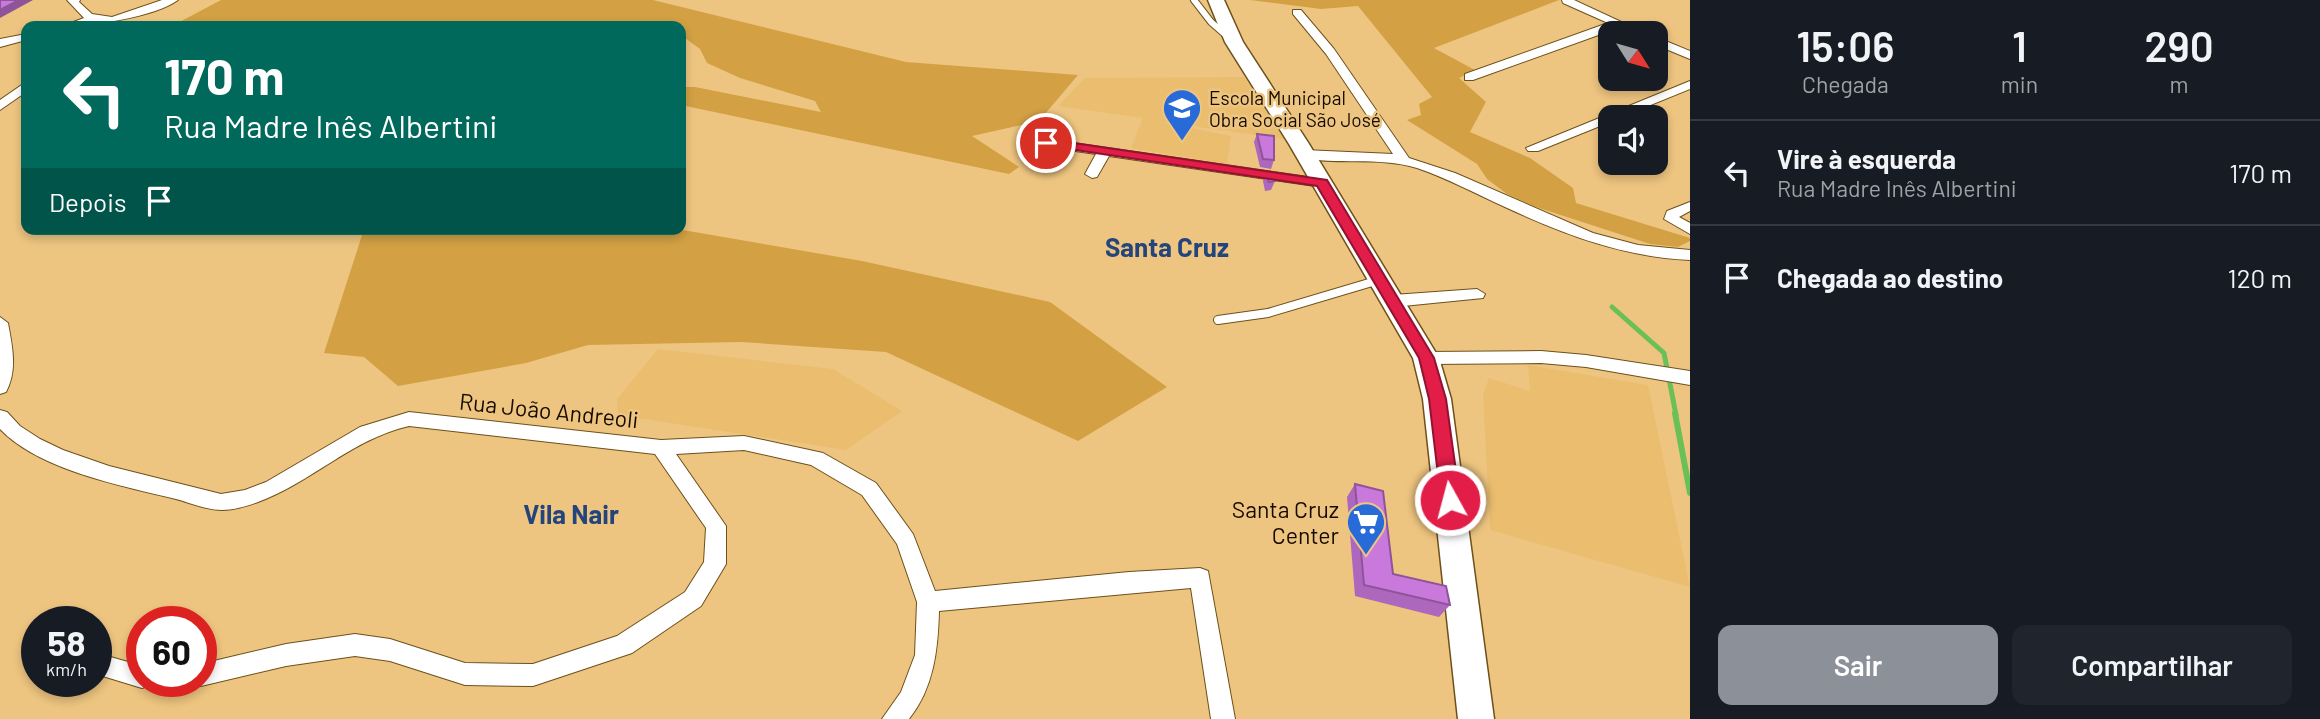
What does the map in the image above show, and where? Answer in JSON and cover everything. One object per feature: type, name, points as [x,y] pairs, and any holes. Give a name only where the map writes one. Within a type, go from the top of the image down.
[{"type":"main road","points":[[1225,21],[1426,358],[1437,399],[1476,719]]},
{"type":"street","points":[[75,0],[72,1],[102,21]]},
{"type":"street","points":[[106,21],[137,0]]},
{"type":"street","points":[[107,21],[173,0]]},
{"type":"street","points":[[1567,1],[1610,21]]},
{"type":"street","points":[[1297,12],[1331,52],[1404,160]]},
{"type":"street","points":[[1469,77],[1598,31]]},
{"type":"street","points":[[0,43],[21,38]]},
{"type":"street","points":[[1668,46],[1690,55]]},
{"type":"street","points":[[1533,148],[1690,85]]},
{"type":"street","points":[[0,106],[21,90]]},
{"type":"street","points":[[1046,143],[1322,183]]},
{"type":"street","points":[[1092,174],[1105,151]]},
{"type":"street","points":[[1304,154],[1404,160],[1457,179],[1546,221],[1610,244],[1661,256],[1690,256]]},
{"type":"street","points":[[1690,206],[1672,214],[1671,219],[1690,229]]},
{"type":"street","points":[[1387,290],[1477,294]]},
{"type":"street","points":[[0,323],[5,359],[0,387]]},
{"type":"street","points":[[1426,358],[1541,357],[1586,361],[1684,377]]},
{"type":"street","name":"Rua João Andreoli","points":[[0,417],[10,431],[99,472],[221,502],[251,497],[273,487],[358,434],[386,422],[409,419],[661,447],[744,443],[816,458],[869,489],[906,540],[928,602],[926,655],[910,699],[894,719]]},
{"type":"street","points":[[217,670],[286,655],[355,645],[390,650],[466,674],[533,675],[624,645],[693,599],[715,564],[716,526],[661,447]]},
{"type":"street","points":[[928,602],[1129,582],[1200,578],[1223,719]]},
{"type":"lane","points":[[1194,0],[1210,22],[1225,21]]},
{"type":"lane","points":[[1218,320],[1387,290]]},
{"type":"shaded area","points":[[221,0],[653,0],[906,62],[1078,75],[1039,121],[972,136],[1019,167],[1009,174],[686,106],[686,87],[695,87],[821,112],[815,101],[740,78],[707,63],[700,49],[686,39],[686,21],[181,21]]},
{"type":"shaded area","points":[[1250,0],[1559,0],[1434,48],[1475,70],[1459,78],[1486,102],[1470,132],[1530,158],[1573,188],[1576,203],[1690,238],[1690,241],[1678,247],[1650,244],[1533,206],[1507,194],[1487,179],[1477,164],[1407,120],[1421,115],[1419,104],[1432,97],[1358,6],[1321,9]]},
{"type":"shaded area","points":[[1244,77],[1284,139],[1156,121],[1231,136],[1227,164],[1131,148],[1143,118],[1058,106],[1085,78]]},
{"type":"shaded area","points":[[686,231],[862,261],[1050,302],[1167,387],[1078,441],[886,352],[741,342],[588,345],[526,363],[398,386],[364,357],[324,353],[362,235],[686,235]]},
{"type":"shaded area","points":[[658,349],[833,369],[902,411],[846,450],[618,415],[617,399]]},
{"type":"shaded area","points":[[1528,365],[1648,385],[1690,587],[1490,530],[1483,395],[1489,378],[1530,391]]},
{"type":"building","points":[[0,0],[19,0],[0,10]]},
{"type":"building","points":[[1257,134],[1274,136],[1274,160],[1263,159]]},
{"type":"building","points":[[1266,173],[1274,174],[1275,181],[1269,182]]},
{"type":"building","points":[[1355,484],[1383,491],[1393,574],[1446,586],[1450,605],[1364,585]]},
{"type":"waterway","points":[[1612,307],[1664,353],[1676,415]]},
{"type":"waterway","points":[[1675,413],[1690,493]]},
{"type":"place","name":"Escola Municipal Obra Social São José","points":[[1182,142]]},
{"type":"place","name":"Santa Cruz Center","points":[[1366,556]]},
{"type":"district","name":"Santa Cruz","points":[[1167,246]]},
{"type":"district","name":"Vila Nair","points":[[571,513]]},
{"type":"route","points":[[1046,143],[1322,183],[1426,358],[1437,399],[1450,500]]}]
